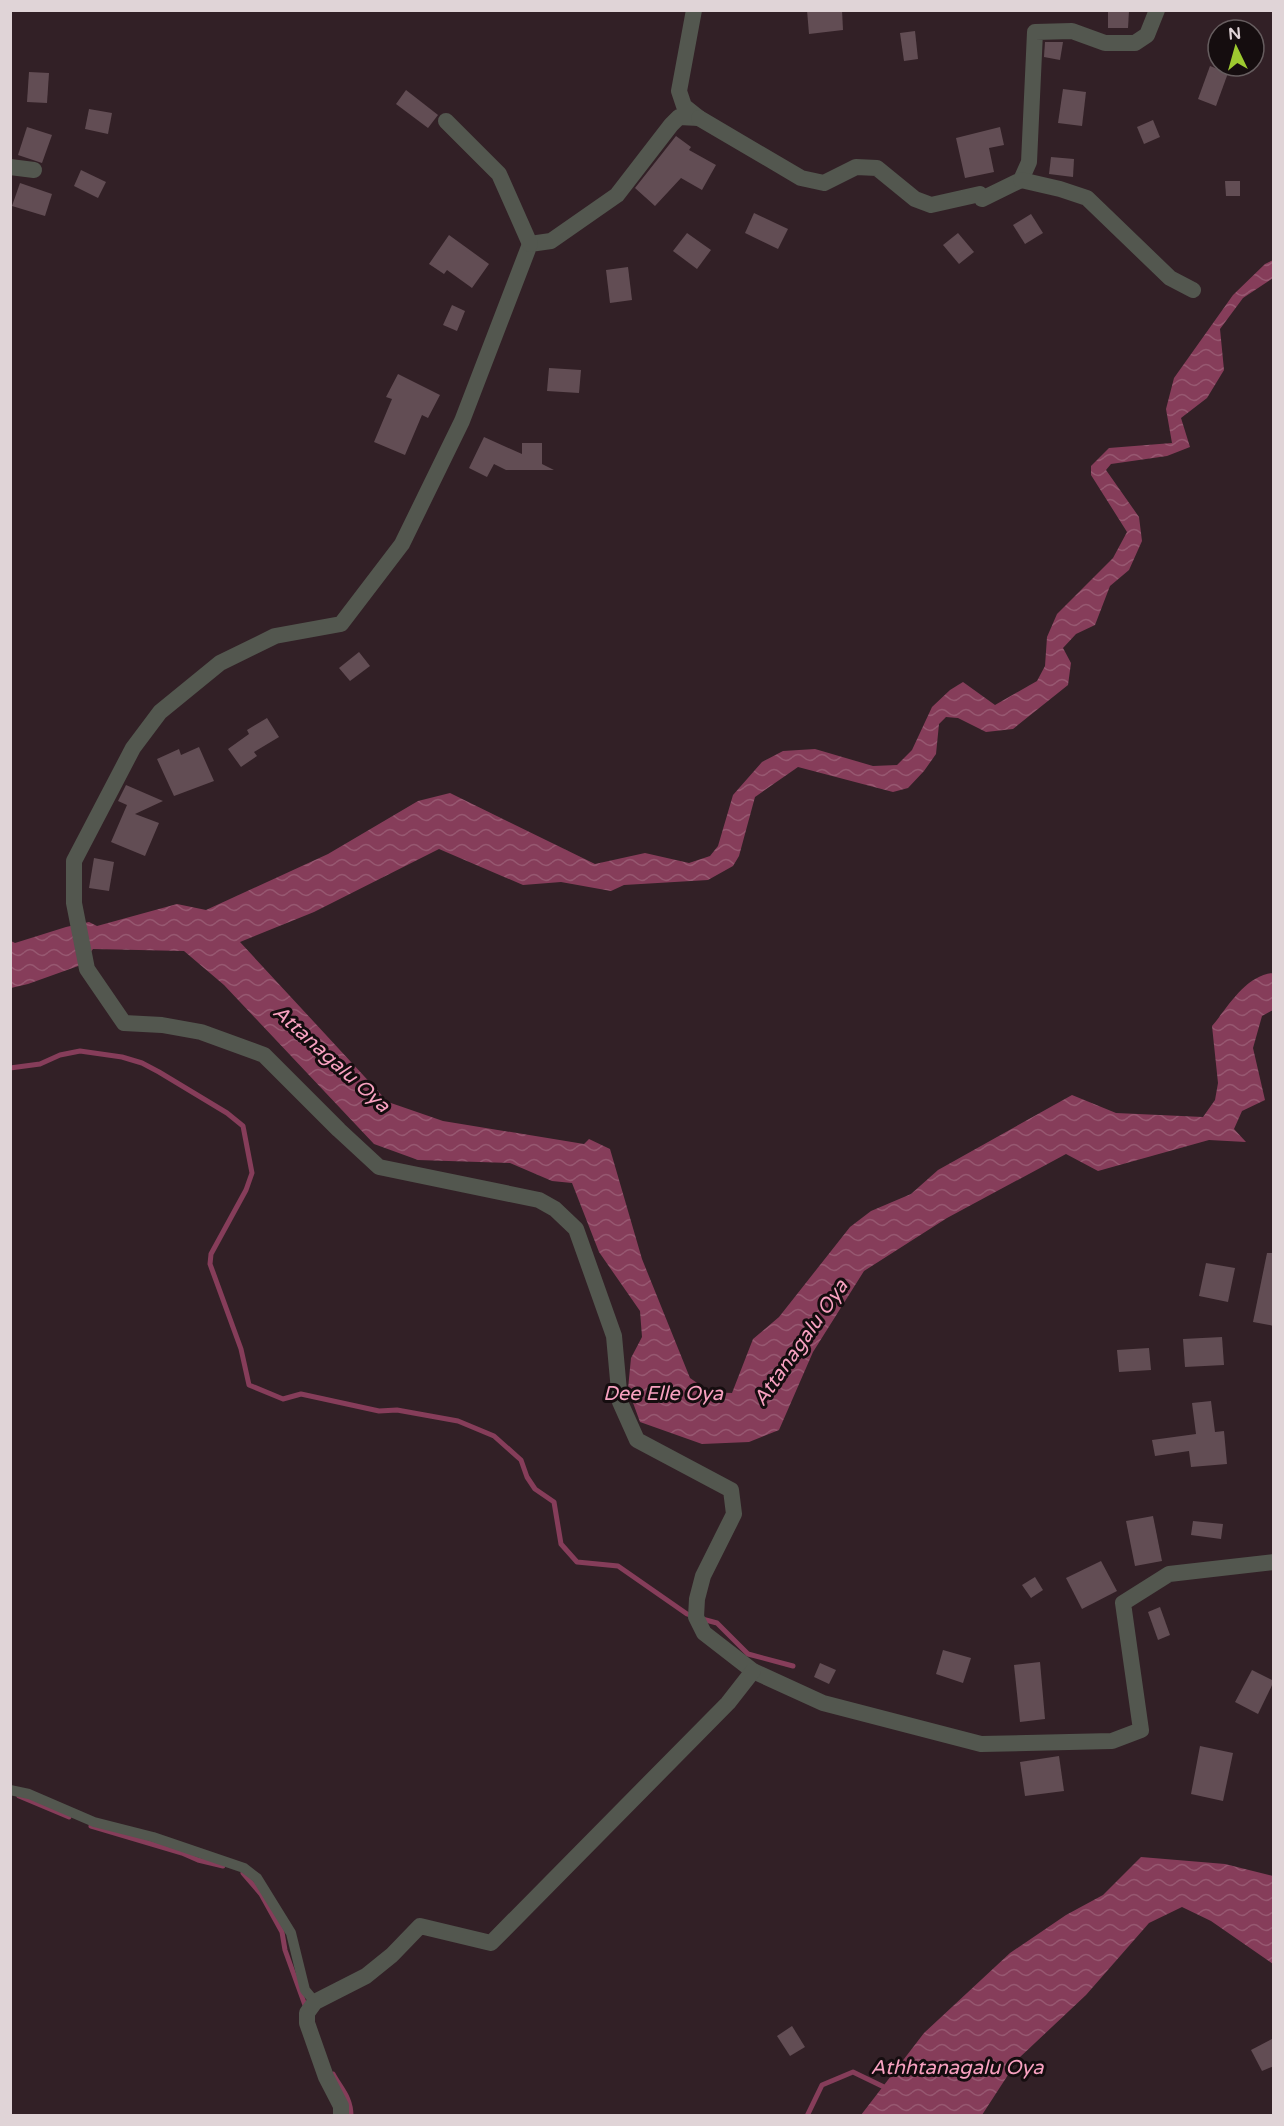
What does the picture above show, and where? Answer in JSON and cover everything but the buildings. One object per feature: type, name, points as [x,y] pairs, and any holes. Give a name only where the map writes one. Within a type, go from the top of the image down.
[{"type":"street","points":[[694,10],[679,92],[684,105],[699,118],[801,178],[824,183],[856,167],[877,168],[915,198],[931,204],[980,194],[982,200],[1021,180],[1029,162],[1035,32],[1072,31],[1105,43],[1135,43],[1147,35],[1157,10]]},
{"type":"street","points":[[530,244],[551,241],[617,195],[671,124],[679,117],[699,118]]},
{"type":"street","points":[[446,121],[498,174],[530,244],[462,421],[402,544],[341,624],[275,636],[220,663],[160,712],[134,748],[74,861],[74,903],[87,969],[124,1023],[162,1025],[201,1032],[264,1055],[379,1167],[539,1200],[555,1209],[576,1229],[614,1336],[620,1402],[637,1440],[731,1490],[734,1514],[704,1576],[697,1599],[696,1617],[704,1633],[753,1671],[823,1703],[981,1744],[1112,1741],[1141,1730],[1123,1603],[1169,1574],[1274,1562]]},
{"type":"street","points":[[10,167],[34,170]]},
{"type":"street","points":[[1021,180],[1087,198],[1170,278],[1193,290]]},
{"type":"street","points":[[341,2115],[341,2106],[326,2078],[308,2023],[307,2013],[315,2002],[366,1976],[392,1955],[420,1926],[491,1943],[728,1703],[753,1671]]},
{"type":"lane","points":[[10,1790],[29,1794],[94,1822],[153,1837],[244,1868],[257,1878],[291,1933],[305,1990],[315,2002]]},
{"type":"water","name":"Dee Elle Oya","points":[[1273,260],[1273,278],[1243,298],[1220,329],[1224,370],[1207,398],[1181,418],[1190,447],[1167,456],[1111,464],[1106,470],[1139,517],[1142,541],[1129,570],[1110,586],[1095,625],[1076,634],[1063,648],[1071,663],[1068,685],[1013,729],[986,732],[958,718],[946,717],[939,724],[936,754],[924,771],[908,788],[893,792],[798,767],[755,797],[739,856],[733,866],[708,880],[624,885],[611,891],[561,882],[523,885],[439,849],[314,912],[240,942],[388,1102],[443,1121],[584,1144],[589,1139],[610,1149],[642,1259],[690,1378],[710,1392],[732,1393],[753,1339],[779,1317],[850,1227],[871,1211],[911,1194],[938,1170],[1072,1095],[1116,1113],[1203,1117],[1215,1100],[1218,1083],[1212,1026],[1246,986],[1263,975],[1273,973],[1273,1010],[1262,1016],[1253,1048],[1265,1100],[1242,1111],[1234,1129],[1246,1142],[1209,1140],[1098,1171],[1066,1154],[947,1218],[864,1271],[813,1352],[779,1430],[749,1442],[702,1444],[640,1422],[628,1389],[631,1358],[642,1337],[640,1311],[599,1252],[572,1183],[552,1181],[510,1163],[418,1160],[374,1144],[224,985],[184,951],[93,949],[81,965],[11,988],[11,941],[15,943],[89,922],[97,926],[177,904],[206,910],[328,854],[418,801],[450,793],[595,864],[645,853],[689,863],[710,856],[718,846],[733,795],[762,762],[783,751],[815,749],[873,766],[897,765],[912,750],[932,707],[950,690],[963,682],[995,705],[1037,681],[1045,666],[1047,637],[1057,614],[1113,558],[1127,532],[1091,475],[1091,466],[1109,448],[1172,443],[1166,409],[1174,378],[1233,295],[1265,264]]},
{"type":"water","name":"Athhtanagalu Oya","points":[[1141,1857],[1225,1864],[1273,1876],[1273,1964],[1211,1921],[1182,1907],[1149,1923],[1086,1995],[1019,2058],[982,2115],[861,2115],[924,2033],[1010,1953],[1066,1915],[1103,1895]]},
{"type":"waterway","points":[[10,1068],[40,1064],[60,1055],[80,1051],[122,1057],[142,1063],[159,1072],[227,1113],[243,1126],[252,1173],[246,1190],[211,1254],[210,1264],[241,1349],[249,1385],[283,1399],[301,1394],[379,1411],[397,1410],[458,1421],[494,1436],[521,1460],[527,1477],[535,1489],[554,1502],[561,1544],[577,1562],[618,1566],[693,1616]]},
{"type":"waterway","points":[[702,1619],[717,1623],[748,1654],[793,1666]]},
{"type":"waterway","points":[[19,1796],[69,1817]]},
{"type":"waterway","points":[[91,1826],[223,1866]]},
{"type":"waterway","points":[[243,1873],[261,1894],[282,1932],[285,1950],[306,2008]]},
{"type":"waterway","points":[[807,2116],[822,2085],[853,2072],[884,2087]]},
{"type":"waterway","points":[[333,2074],[347,2098],[351,2116]]},
{"type":"water label","name":"Attanagalu Oya","points":[[331,1059]]},
{"type":"water label","name":"Attanagalu Oya","points":[[801,1343]]}]
